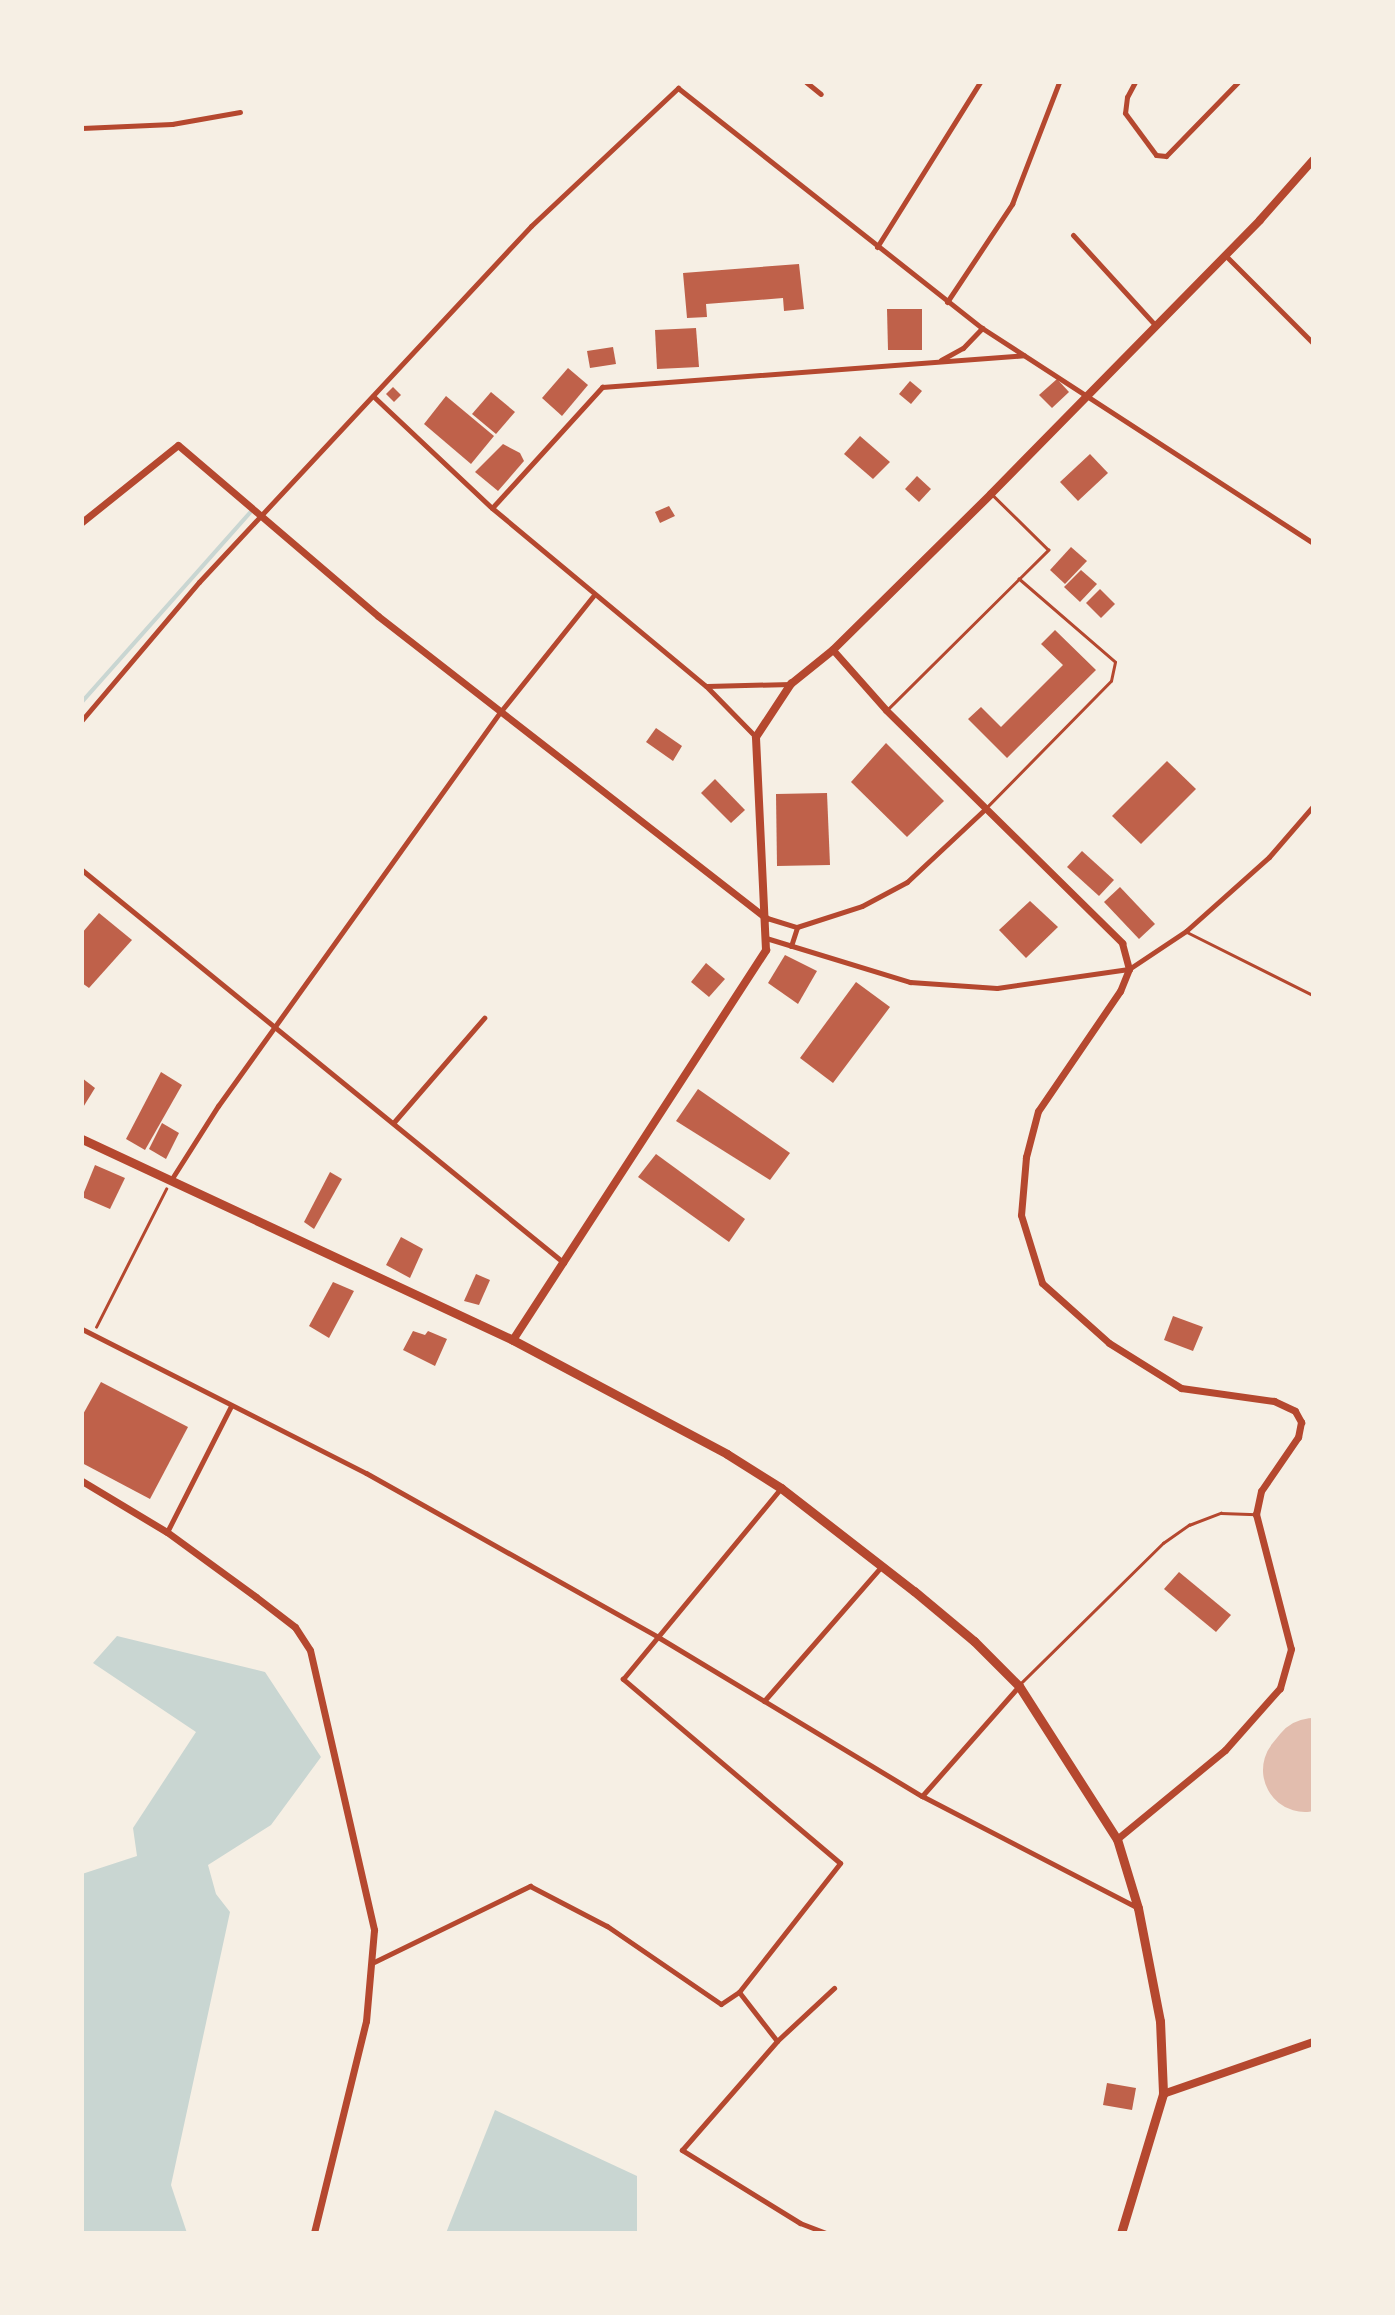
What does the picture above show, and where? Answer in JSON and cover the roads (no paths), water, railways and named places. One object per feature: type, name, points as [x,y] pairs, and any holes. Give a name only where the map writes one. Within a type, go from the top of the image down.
[{"type":"main road","points":[[513,1340],[756,970],[766,950],[756,737],[791,684],[833,650],[992,494],[1226,256],[1313,160]]},
{"type":"main road","points":[[82,1139],[169,1183],[513,1340],[781,1488],[974,1641],[1019,1686],[1117,1839],[1138,1908],[1160,2021],[1163,2094],[1121,2233]]},
{"type":"main road","points":[[1163,2094],[1313,2042]]},
{"type":"street","points":[[806,82],[821,94]]},
{"type":"street","points":[[877,247],[980,82]]},
{"type":"street","points":[[947,302],[1012,204],[1059,82]]},
{"type":"street","points":[[1135,82],[1125,113],[1156,155],[1176,150],[1238,82]]},
{"type":"street","points":[[82,720],[199,582],[531,226],[678,85],[877,247],[982,328],[1088,394],[1313,542]]},
{"type":"street","points":[[82,128],[172,124],[240,112]]},
{"type":"street","points":[[1073,235],[1156,326]]},
{"type":"street","points":[[1226,256],[1313,343]]},
{"type":"street","points":[[938,362],[963,348],[982,328]]},
{"type":"street","points":[[492,508],[602,387],[1024,355]]},
{"type":"street","points":[[373,396],[492,508],[593,596],[706,686],[756,737]]},
{"type":"street","points":[[82,522],[178,445],[378,616],[766,918],[797,927],[862,906],[907,882],[988,806]]},
{"type":"street","points":[[169,1183],[277,1025],[501,711],[593,596]]},
{"type":"street","points":[[833,650],[886,710],[988,806],[1122,943],[1129,968],[1120,991],[1038,1111],[1026,1157],[1024,1228],[1042,1283],[1109,1343],[1181,1388],[1274,1401],[1295,1411],[1301,1422],[1298,1437],[1261,1491],[1256,1514],[1291,1649],[1280,1688],[1225,1750],[1117,1839]]},
{"type":"street","points":[[706,686],[791,684]]},
{"type":"street","points":[[766,938],[910,982],[997,988],[1129,968],[1186,931],[1269,857],[1313,806]]},
{"type":"street","points":[[82,870],[277,1025],[564,1263]]},
{"type":"street","points":[[791,946],[797,927]]},
{"type":"street","points":[[394,1122],[484,1017]]},
{"type":"street","points":[[82,1329],[366,1473],[658,1637],[922,1796],[1138,1908]]},
{"type":"street","points":[[167,1532],[231,1406]]},
{"type":"street","points":[[82,1481],[167,1532],[288,1620],[306,1639],[374,1930],[366,2021],[314,2233]]},
{"type":"street","points":[[373,1962],[530,1886],[616,1932],[721,2004],[739,1992],[840,1863],[623,1679],[781,1488]]},
{"type":"street","points":[[764,1701],[881,1567]]},
{"type":"street","points":[[922,1796],[1019,1686]]},
{"type":"street","points":[[826,2233],[800,2223],[682,2150],[777,2041],[834,1987]]},
{"type":"street","points":[[739,1992],[777,2041]]},
{"type":"lane","points":[[886,710],[1048,550],[992,494]]},
{"type":"lane","points":[[988,806],[1111,681],[1115,662],[1019,579]]},
{"type":"lane","points":[[1186,931],[1313,995]]},
{"type":"lane","points":[[1019,1686],[1163,1543],[1189,1525],[1221,1513],[1256,1514]]},
{"type":"waterway","points":[[82,702],[250,513]]}]
